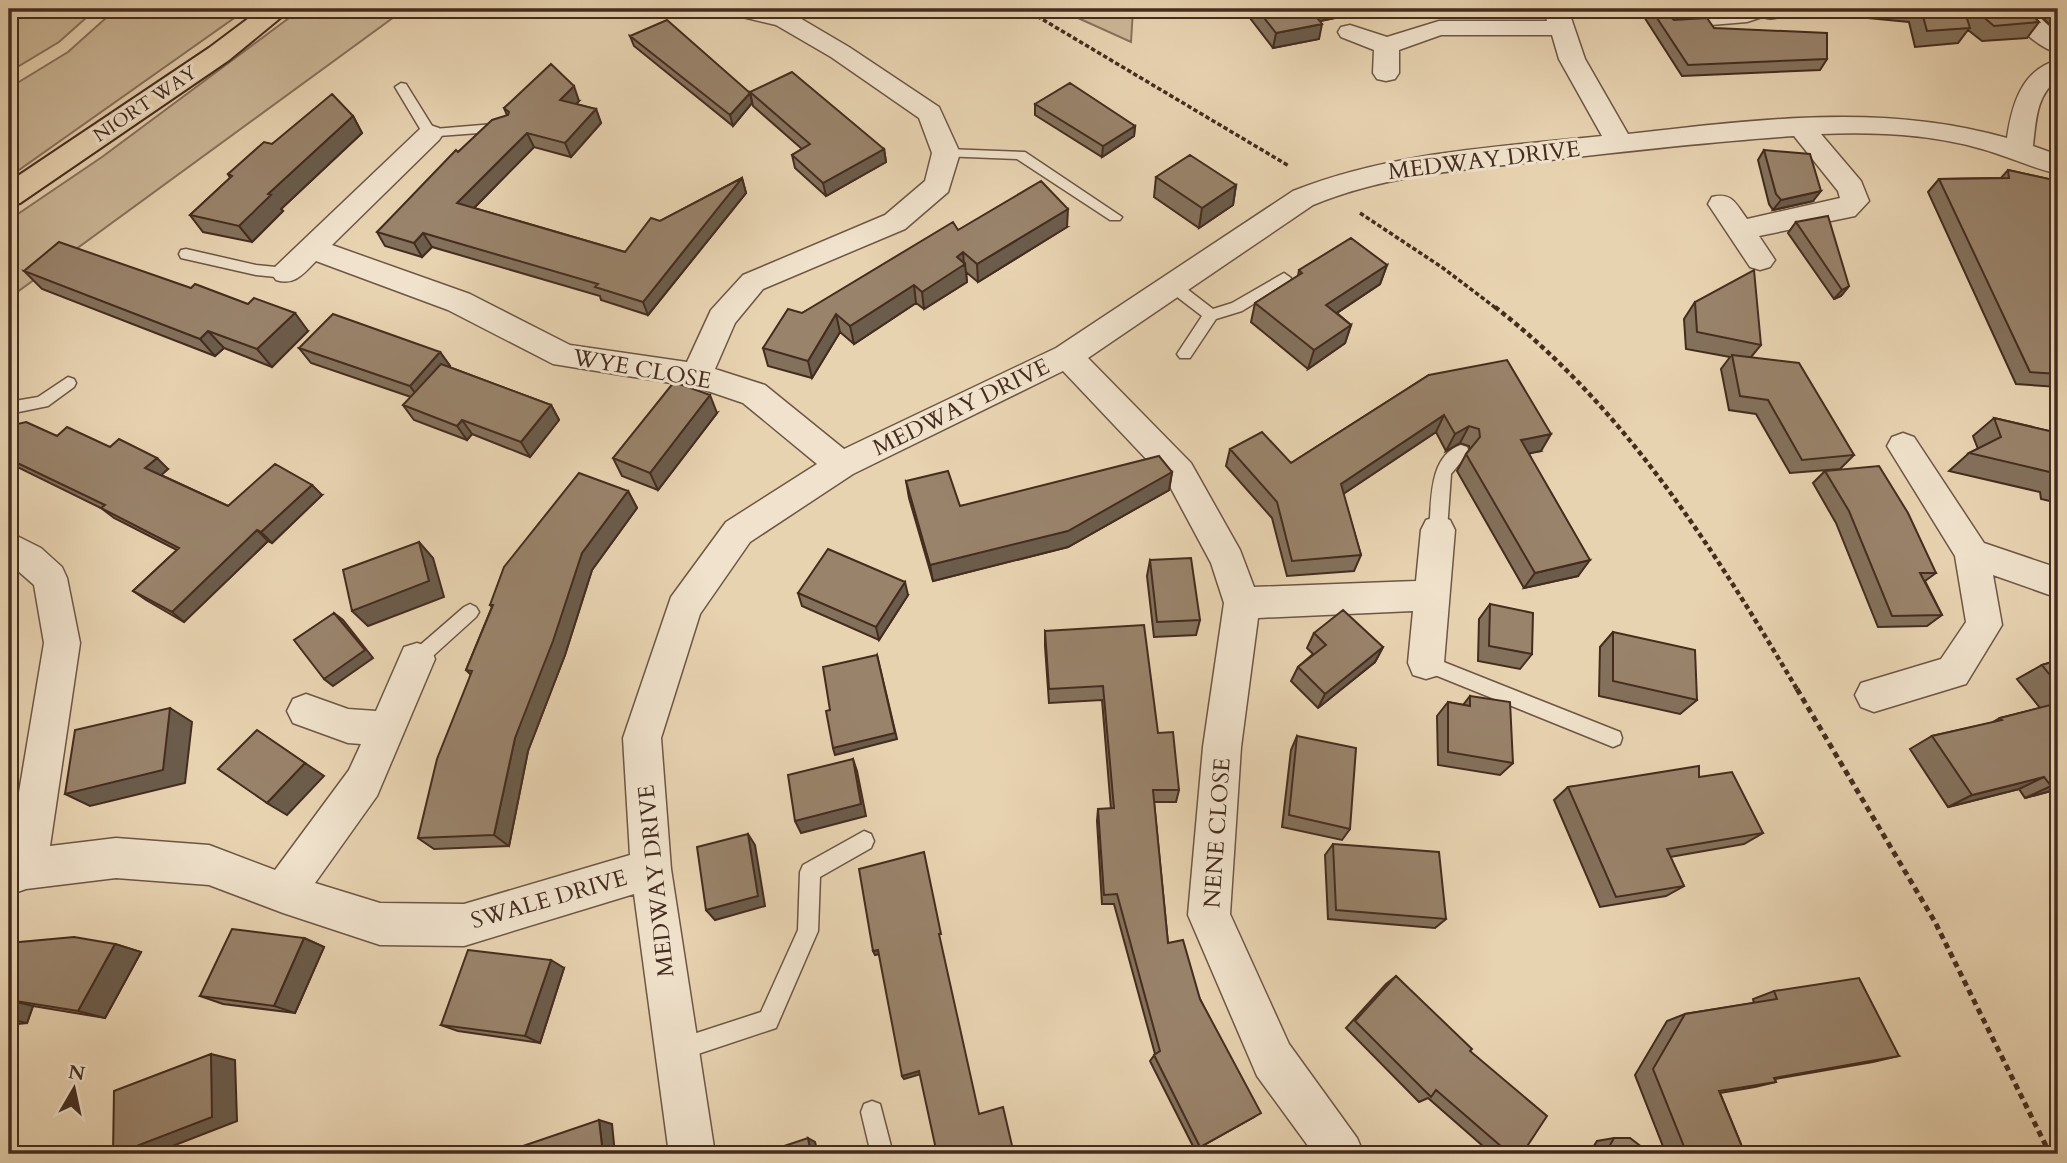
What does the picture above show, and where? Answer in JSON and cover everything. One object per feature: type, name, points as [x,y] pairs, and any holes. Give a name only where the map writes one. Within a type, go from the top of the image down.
[{"type":"highway","name":"NIORT WAY","points":[[9,196],[219,54],[278,9]]},
{"type":"street","points":[[697,375],[722,318],[753,282],[895,222],[938,185],[946,153],[930,113],[841,52],[784,19],[739,9]]},
{"type":"street","points":[[2016,9],[2042,34],[2058,44]]},
{"type":"street","points":[[1350,32],[1387,46],[1439,28],[1559,18],[1572,60],[1619,142]]},
{"type":"street","points":[[1386,73],[1387,46]]},
{"type":"street","points":[[2019,150],[2029,93],[2048,73],[2058,68]]},
{"type":"street","name":"MEDWAY DRIVE","points":[[692,1154],[651,869],[642,738],[684,608],[738,532],[841,465],[1067,356],[1303,198],[1324,188],[1389,170],[1619,142],[1800,126],[1869,125],[1945,131],[2019,150],[2058,165]]},
{"type":"street","points":[[1739,230],[1844,209],[1855,201],[1851,188],[1800,126]]},
{"type":"street","points":[[286,273],[430,134]]},
{"type":"street","points":[[1722,204],[1760,260]]},
{"type":"street","name":"WYE CLOSE","points":[[313,249],[459,302],[564,356],[697,375],[754,394],[841,465]]},
{"type":"street","name":"NENE CLOSE","points":[[1067,356],[1180,472],[1228,560],[1242,603],[1222,747],[1209,915],[1273,1060],[1341,1154]]},
{"type":"street","points":[[1874,695],[1953,672],[1984,625],[1972,553],[1903,446]]},
{"type":"street","points":[[1426,663],[1438,530]]},
{"type":"street","points":[[9,546],[29,558],[50,578],[62,643],[17,872]]},
{"type":"street","points":[[1972,553],[2058,583]]},
{"type":"street","points":[[1242,603],[1409,595],[1433,600]]},
{"type":"street","points":[[283,893],[363,783],[417,659]]},
{"type":"street","points":[[306,711],[348,726],[385,729]]},
{"type":"street","name":"SWALE DRIVE","points":[[17,872],[116,858],[209,865],[283,893],[380,924],[464,925],[651,869]]},
{"type":"lane","points":[[1670,24],[1747,18],[1770,11]]},
{"type":"lane","points":[[401,87],[430,134],[506,127]]},
{"type":"lane","points":[[946,153],[1020,155],[1115,217]]},
{"type":"lane","points":[[186,254],[256,270],[286,273]]},
{"type":"lane","points":[[1185,354],[1211,315],[1237,307],[1284,278]]},
{"type":"lane","points":[[1173,286],[1211,315]]},
{"type":"lane","points":[[9,408],[42,402],[68,383]]},
{"type":"lane","points":[[1438,530],[1443,472],[1461,452]]},
{"type":"lane","points":[[417,659],[470,612]]},
{"type":"lane","points":[[1426,663],[1613,738]]},
{"type":"lane","points":[[677,1050],[768,1020],[808,931],[810,872],[863,841]]},
{"type":"lane","points":[[872,1112],[882,1154]]},
{"type":"path","points":[[1025,9],[1324,188],[1443,268],[1537,340],[1606,410],[1681,508],[1750,610],[1935,922],[2050,1154]]},
{"type":"shaded area","points":[[9,9],[96,9],[59,42],[9,72]]},
{"type":"shaded area","points":[[116,9],[247,9],[9,177],[9,88],[68,52]]},
{"type":"shaded area","points":[[301,9],[405,9],[9,298],[9,220],[102,157]]},
{"type":"shaded area","points":[[1058,9],[1133,9],[1131,42]]},
{"type":"building","points":[[1257,9],[1310,9],[1322,24],[1276,33]]},
{"type":"building","points":[[1651,9],[1673,9],[1667,14],[1674,20],[1707,18],[1714,28],[1827,33],[1827,59],[1688,65]]},
{"type":"building","points":[[1921,9],[1964,9],[1970,28],[1927,31]]},
{"type":"building","points":[[1974,9],[2027,9],[2039,22],[1994,26]]},
{"type":"building","points":[[667,20],[750,93],[730,115],[630,36]]},
{"type":"building","points":[[551,64],[574,86],[560,100],[596,109],[565,143],[527,133],[457,203],[625,252],[651,218],[660,221],[742,178],[643,302],[595,287],[598,284],[423,233],[414,243],[377,232],[456,150],[458,152],[492,120],[508,115],[509,112],[504,108]]},
{"type":"building","points":[[792,72],[884,149],[823,183],[792,155],[810,144],[750,92]]},
{"type":"building","points":[[1070,83],[1135,126],[1103,146],[1035,104]]},
{"type":"building","points":[[332,94],[353,116],[268,194],[271,195],[239,226],[190,215],[232,176],[228,174],[264,142],[272,144]]},
{"type":"building","points":[[1764,150],[1810,154],[1821,191],[1781,200],[1776,194]]},
{"type":"building","points":[[1190,155],[1236,185],[1202,208],[1156,177]]},
{"type":"building","points":[[2008,170],[2058,181],[2058,303],[2055,303],[2058,309],[2058,374],[2030,372],[1939,179],[2009,178]]},
{"type":"building","points":[[1041,181],[1068,209],[977,264],[963,252],[957,257],[965,264],[922,292],[914,285],[850,326],[836,314],[808,361],[763,348],[788,309],[802,313],[953,222],[958,230]]},
{"type":"building","points":[[1828,216],[1849,286],[1842,290],[1796,222]]},
{"type":"building","points":[[1351,238],[1387,265],[1326,305],[1351,325],[1314,350],[1255,303],[1302,273],[1299,270]]},
{"type":"building","points":[[59,242],[191,288],[195,284],[248,304],[254,298],[295,313],[257,349],[208,331],[200,339],[24,271]]},
{"type":"building","points":[[1754,270],[1761,345],[1697,332],[1695,302]]},
{"type":"building","points":[[333,314],[440,352],[410,386],[299,348]]},
{"type":"building","points":[[1732,355],[1799,363],[1854,455],[1802,460],[1768,400],[1740,396]]},
{"type":"building","points":[[1507,360],[1551,434],[1521,440],[1590,560],[1535,573],[1466,454],[1480,437],[1479,429],[1469,426],[1455,434],[1444,415],[1341,484],[1361,555],[1292,561],[1277,502],[1230,449],[1262,432],[1291,463],[1429,375]]},
{"type":"building","points":[[441,364],[551,405],[521,442],[462,420],[457,426],[403,405]]},
{"type":"building","points":[[674,382],[710,395],[650,473],[613,458]]},
{"type":"building","points":[[1994,418],[2058,433],[2058,474],[1969,453],[2001,437]]},
{"type":"building","points":[[26,422],[57,436],[67,427],[110,447],[119,439],[157,458],[145,468],[228,506],[275,464],[312,485],[261,532],[257,530],[172,612],[133,591],[179,548],[101,508],[105,505],[9,459],[9,426]]},
{"type":"building","points":[[1159,456],[1172,472],[1068,531],[930,565],[906,481],[948,471],[960,506]]},
{"type":"building","points":[[1879,466],[1908,513],[1936,573],[1920,573],[1942,615],[1892,616],[1849,511],[1825,471]]},
{"type":"building","points":[[579,473],[628,491],[582,553],[553,641],[515,738],[494,835],[418,838],[437,759],[472,671],[466,670],[493,605],[490,605],[504,567]]},
{"type":"building","points":[[419,542],[429,581],[352,611],[343,570]]},
{"type":"building","points":[[828,549],[905,582],[876,627],[798,593]]},
{"type":"building","points":[[1191,558],[1200,620],[1157,622],[1150,560]]},
{"type":"building","points":[[1490,604],[1533,613],[1532,654],[1489,646]]},
{"type":"building","points":[[1343,610],[1383,647],[1325,694],[1298,667],[1326,645],[1314,633]]},
{"type":"building","points":[[334,613],[365,650],[324,679],[294,640]]},
{"type":"building","points":[[1144,625],[1158,733],[1173,732],[1179,790],[1153,790],[1168,943],[1183,940],[1200,999],[1261,1113],[1200,1147],[1154,1055],[1160,1051],[1117,894],[1104,895],[1098,809],[1114,808],[1103,686],[1049,689],[1045,631]]},
{"type":"building","points":[[1613,632],[1695,650],[1697,700],[1613,681]]},
{"type":"building","points":[[877,655],[895,733],[833,748],[826,711],[830,710],[823,667]]},
{"type":"building","points":[[2058,660],[2058,685],[2042,665]]},
{"type":"building","points":[[1470,696],[1510,702],[1513,763],[1448,752],[1448,702],[1470,706]]},
{"type":"building","points":[[2058,703],[2058,784],[2051,786],[2044,777],[1972,795],[1932,736],[2002,720],[2000,718]]},
{"type":"building","points":[[170,708],[163,770],[65,794],[75,730]]},
{"type":"building","points":[[257,730],[305,763],[267,803],[218,769]]},
{"type":"building","points":[[1297,736],[1356,748],[1350,829],[1289,815]]},
{"type":"building","points":[[853,759],[861,804],[795,821],[788,775]]},
{"type":"building","points":[[1699,766],[1699,777],[1732,772],[1763,833],[1667,849],[1684,886],[1616,897],[1568,787]]},
{"type":"building","points":[[748,834],[758,896],[706,910],[697,847]]},
{"type":"building","points":[[1333,844],[1439,852],[1446,919],[1336,910]]},
{"type":"building","points":[[924,852],[939,934],[979,1114],[1003,1107],[1014,1154],[937,1154],[919,1071],[902,1076],[878,950],[873,951],[859,869]]},
{"type":"building","points":[[232,929],[304,938],[274,1006],[200,996]]},
{"type":"building","points":[[74,937],[115,944],[78,1011],[9,1000],[9,943]]},
{"type":"building","points":[[468,950],[551,960],[525,1036],[441,1025]]},
{"type":"building","points":[[1396,976],[1472,1049],[1470,1051],[1547,1116],[1522,1154],[1510,1154],[1436,1090],[1431,1097],[1355,1021]]},
{"type":"building","points":[[1859,978],[1899,1056],[1774,1078],[1776,1082],[1719,1091],[1745,1154],[1687,1154],[1653,1069],[1685,1014],[1777,999],[1774,991]]},
{"type":"building","points":[[211,1054],[212,1117],[113,1154],[114,1091]]},
{"type":"building","points":[[599,1120],[603,1154],[492,1154],[523,1146]]},
{"type":"building","points":[[808,1138],[811,1154],[760,1154]]},
{"type":"building","points":[[1614,1138],[1630,1138],[1651,1154],[1605,1154]]}]
